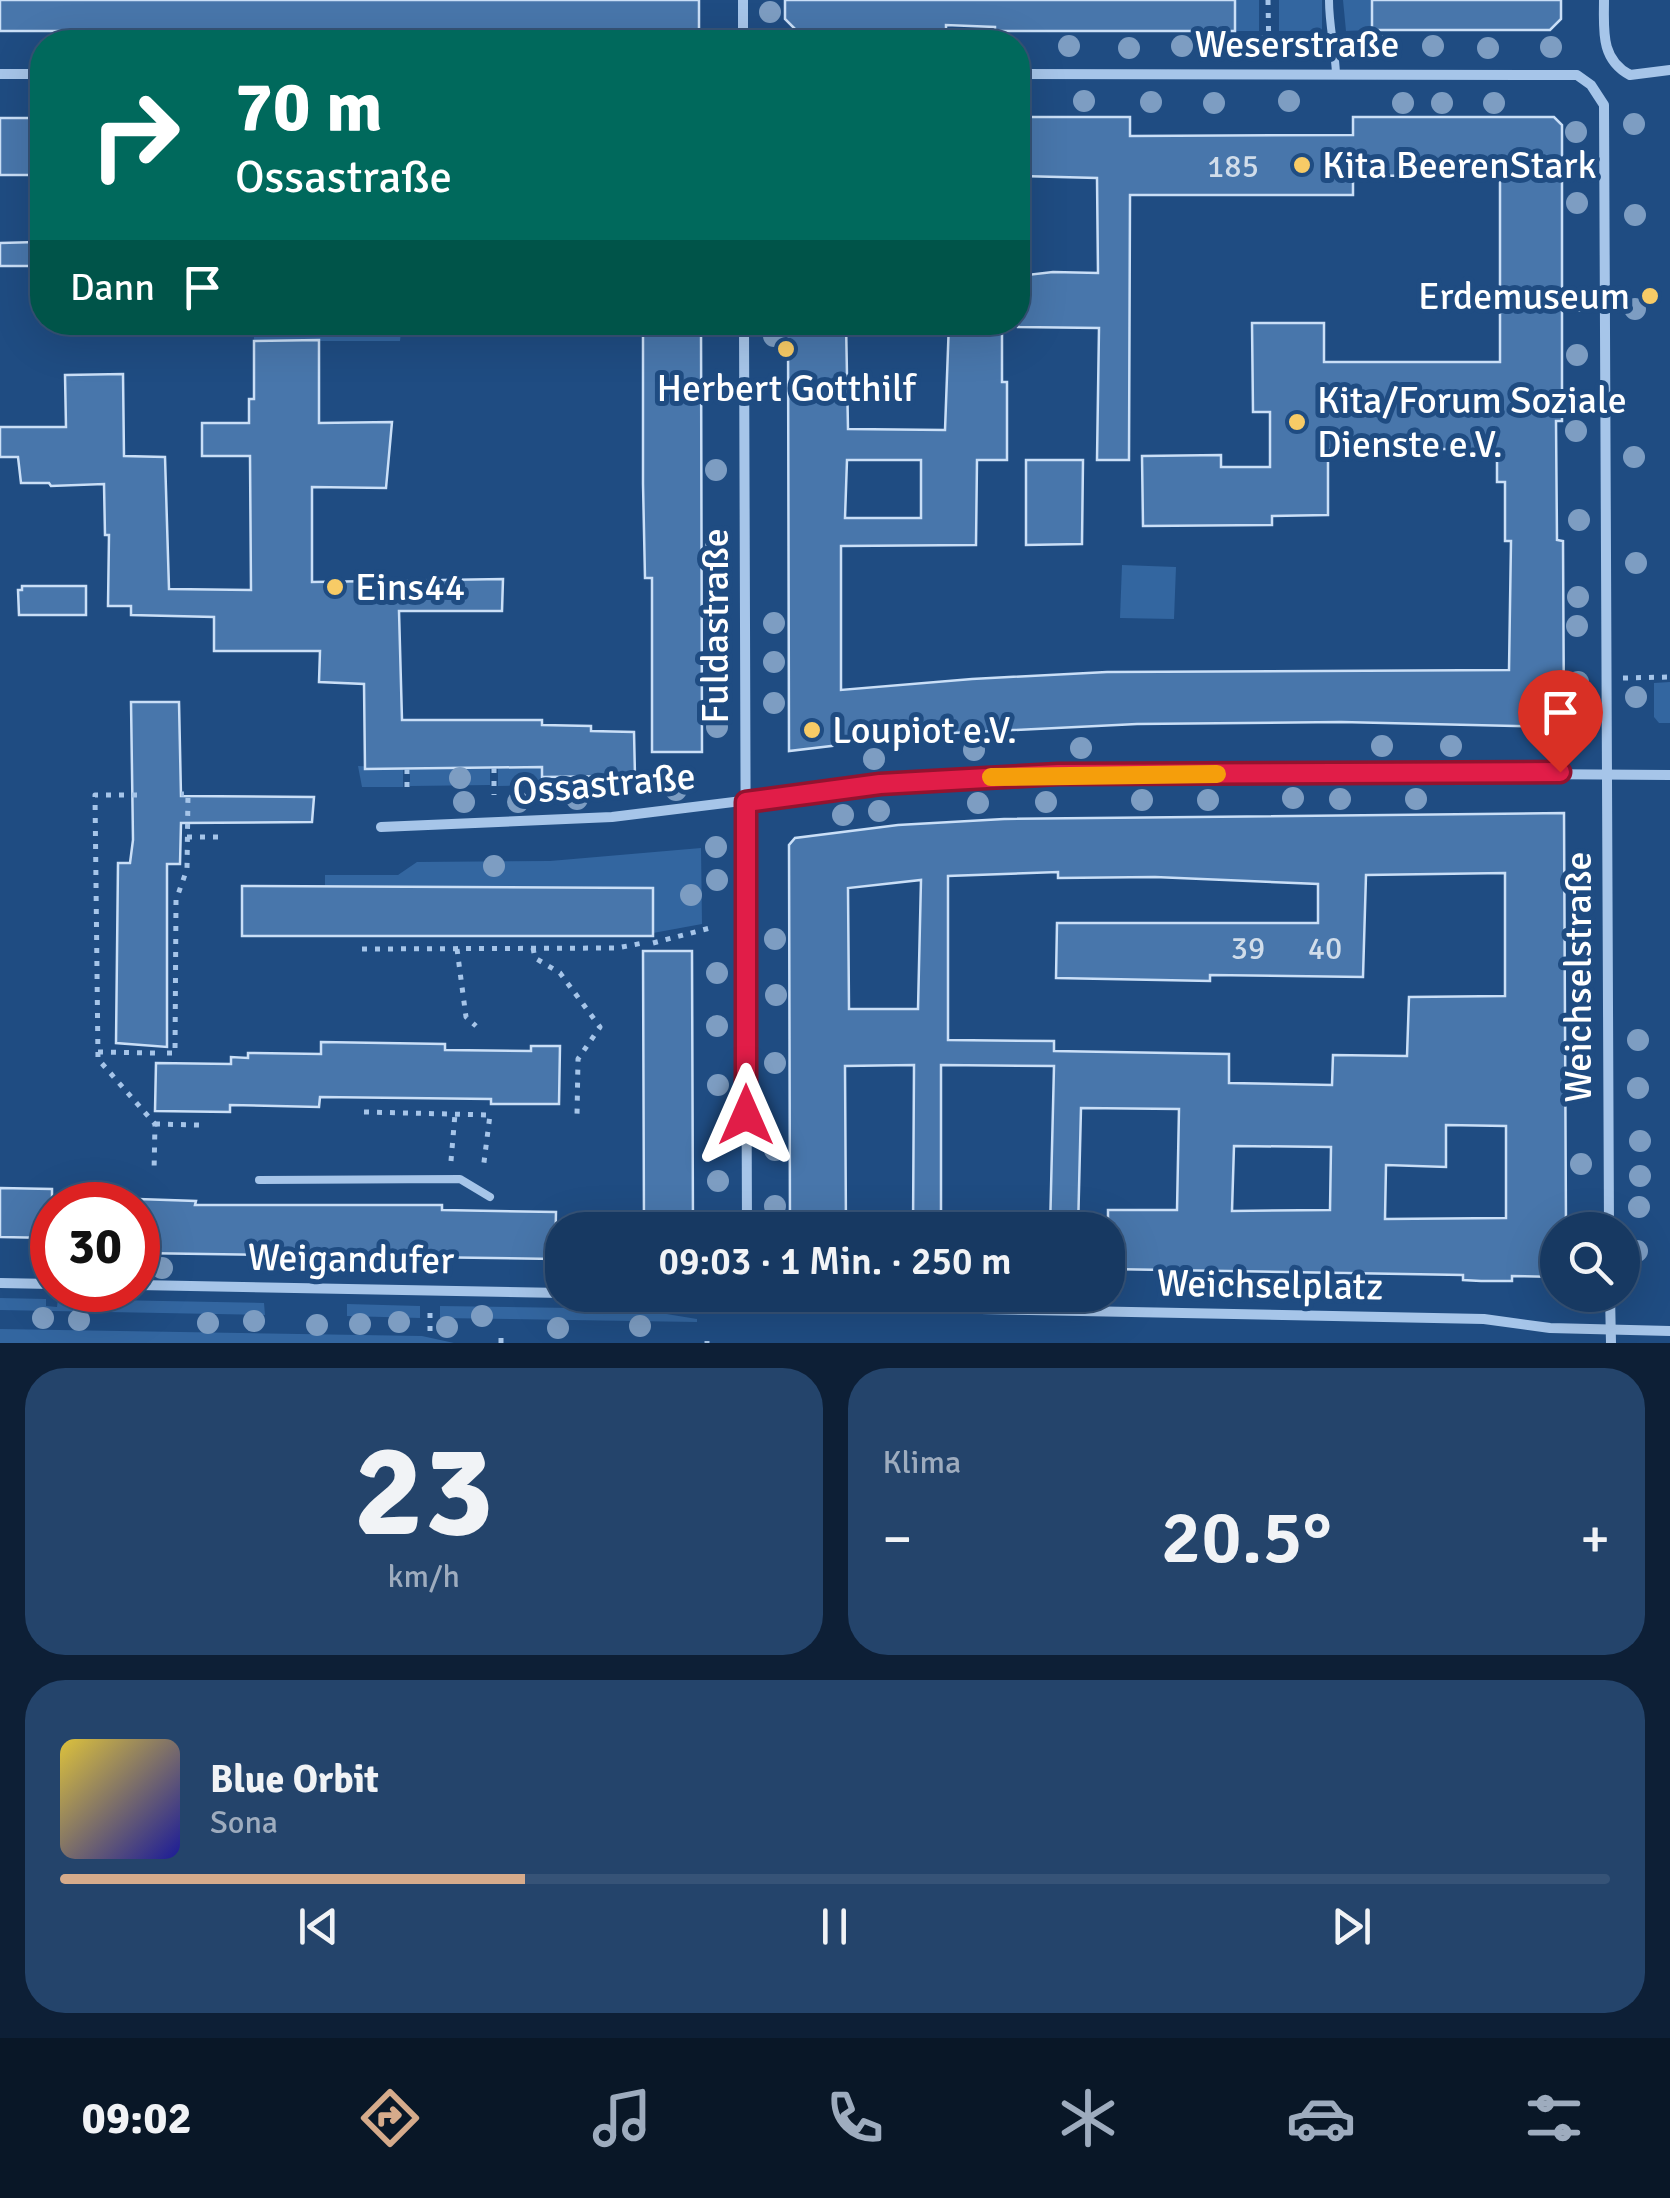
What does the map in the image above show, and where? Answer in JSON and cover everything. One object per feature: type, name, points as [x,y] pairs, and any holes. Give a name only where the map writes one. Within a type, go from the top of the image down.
[{"type":"street","points":[[743,0],[743,30]]},
{"type":"street","points":[[1604,0],[1604,42],[1621,70],[1630,75],[1670,70]]},
{"type":"street","points":[[0,74],[30,74]]},
{"type":"street","name":"Weserstraße","points":[[1030,74],[1576,74]]},
{"type":"street","name":"Weichselstraße","points":[[1576,74],[1591,85],[1604,105],[1609,1212]]},
{"type":"street","name":"Fuldastraße","points":[[744,335],[747,1212]]},
{"type":"street","name":"Ossastraße","points":[[381,827],[612,817],[880,784],[1042,775],[1670,775]]},
{"type":"street","points":[[0,1283],[30,1284]]},
{"type":"street","name":"Weigandufer","points":[[160,1285],[545,1293]]},
{"type":"street","name":"Weichselplatz","points":[[1125,1309],[1484,1319],[1550,1328],[1670,1331]]},
{"type":"street","points":[[1610,1312],[1611,1343]]},
{"type":"lane","points":[[1329,0],[1336,74]]},
{"type":"lane","points":[[259,1180],[460,1179],[490,1196]]},
{"type":"path","points":[[1268,0],[1269,74]]},
{"type":"path","points":[[1607,678],[1670,677]]},
{"type":"path","points":[[406,768],[407,795]]},
{"type":"path","points":[[494,768],[494,794]]},
{"type":"path","points":[[137,794],[94,795],[98,1059],[155,1124],[154,1173]]},
{"type":"path","points":[[168,1053],[176,1053],[176,900],[188,869],[188,794],[181,794]]},
{"type":"path","points":[[188,837],[226,838]]},
{"type":"path","points":[[653,943],[710,928]]},
{"type":"path","points":[[362,949],[617,948],[643,944]]},
{"type":"path","points":[[457,948],[466,1017],[476,1026]]},
{"type":"path","points":[[533,948],[535,958],[560,973],[600,1027],[578,1058],[577,1116]]},
{"type":"path","points":[[98,1052],[156,1053]]},
{"type":"path","points":[[364,1112],[490,1115],[480,1190]]},
{"type":"path","points":[[450,1179],[454,1114]]},
{"type":"path","points":[[155,1124],[198,1124]]},
{"type":"shaded area","points":[[1235,0],[1259,0],[1259,31],[1235,31]]},
{"type":"shaded area","points":[[1279,0],[1322,0],[1322,31],[1279,31]]},
{"type":"shaded area","points":[[1343,0],[1372,0],[1372,30],[1346,31]]},
{"type":"shaded area","points":[[254,335],[401,335],[400,341],[254,341]]},
{"type":"shaded area","points":[[1122,565],[1176,567],[1174,619],[1120,618]]},
{"type":"shaded area","points":[[1670,682],[1670,723],[1659,723],[1654,717],[1654,683]]},
{"type":"shaded area","points":[[358,766],[403,768],[403,787],[362,787]]},
{"type":"shaded area","points":[[542,767],[542,785],[498,786],[498,768]]},
{"type":"shaded area","points":[[410,768],[490,768],[490,785],[410,786]]},
{"type":"shaded area","points":[[701,848],[702,924],[653,933],[653,888],[325,888],[325,875],[398,875],[417,862],[550,861]]},
{"type":"shaded area","points":[[0,1298],[30,1299],[30,1311],[0,1310]]},
{"type":"shaded area","points":[[160,1301],[264,1303],[265,1315],[106,1312],[160,1312]]},
{"type":"shaded area","points":[[347,1304],[420,1306],[420,1318],[347,1316]]},
{"type":"shaded area","points":[[440,1306],[545,1308],[545,1312],[654,1312],[697,1322],[440,1318]]},
{"type":"shaded area","points":[[0,1329],[422,1336],[454,1343],[0,1343]]},
{"type":"building","points":[[0,0],[699,0],[699,30],[0,31]]},
{"type":"building","points":[[785,0],[1235,0],[1235,31],[1030,31],[946,25],[946,30],[796,30],[785,19]]},
{"type":"building","points":[[1372,0],[1561,0],[1561,19],[1550,30],[1372,30]]},
{"type":"building","points":[[1030,117],[1130,117],[1130,136],[1353,135],[1353,117],[1554,117],[1562,125],[1562,421],[1556,421],[1557,540],[1563,541],[1564,727],[1341,722],[1137,724],[932,734],[789,751],[788,335],[846,335],[848,429],[945,430],[949,335],[1002,335],[1002,382],[1007,382],[1007,460],[977,460],[976,545],[841,546],[841,690],[1107,672],[1509,670],[1511,541],[1505,541],[1505,482],[1497,482],[1497,449],[1328,449],[1328,515],[1272,516],[1272,525],[1143,526],[1142,456],[1221,455],[1221,467],[1270,467],[1270,412],[1253,412],[1252,323],[1324,323],[1324,362],[1500,362],[1500,175],[1353,176],[1353,195],[1130,195],[1129,460],[1097,460],[1099,328],[1030,327],[1030,275],[1098,273],[1097,178],[1030,176]],"holes":[[[847,460],[921,460],[921,518],[845,518]]]},
{"type":"building","points":[[0,118],[30,118],[30,175],[0,175]]},
{"type":"building","points":[[30,242],[30,266],[0,266],[0,243]]},
{"type":"building","points":[[643,335],[701,335],[702,752],[652,752],[652,578],[645,578]]},
{"type":"building","points":[[319,340],[319,423],[392,422],[386,488],[312,487],[312,582],[503,579],[502,611],[399,611],[402,720],[542,720],[542,725],[634,732],[635,776],[542,777],[542,767],[365,769],[364,684],[319,682],[320,651],[214,651],[214,617],[131,615],[131,606],[108,606],[109,535],[105,535],[104,484],[21,483],[18,457],[0,457],[0,427],[66,427],[65,375],[123,374],[124,456],[165,457],[169,589],[251,590],[250,456],[202,456],[202,423],[249,423],[249,399],[254,399],[254,341]]},
{"type":"building","points":[[1026,460],[1083,460],[1082,544],[1026,545]]},
{"type":"building","points":[[22,586],[86,586],[86,615],[19,615],[18,590]]},
{"type":"building","points":[[131,702],[179,702],[181,796],[314,797],[312,822],[181,823],[180,864],[167,864],[167,1047],[116,1043],[118,863],[130,863],[133,840]]},
{"type":"building","points":[[1564,813],[1566,1212],[1540,1212],[1540,1277],[1481,1281],[1463,1280],[1463,1275],[1125,1269],[1125,1212],[1108,1210],[1177,1210],[1179,1109],[1081,1108],[1078,1212],[1050,1212],[1054,1066],[941,1065],[941,1212],[913,1212],[914,1065],[845,1066],[846,1212],[790,1212],[789,845],[795,838],[898,825],[1004,819]],"holes":[[[1058,872],[1058,878],[1155,877],[1318,884],[1318,923],[1057,923],[1056,978],[1210,981],[1210,975],[1363,977],[1366,875],[1505,873],[1505,996],[1409,997],[1407,1056],[1333,1055],[1332,1085],[1229,1083],[1229,1054],[1054,1051],[1054,1041],[948,1040],[948,876]],[[921,880],[918,1009],[849,1009],[848,888]],[[1446,1125],[1506,1126],[1506,1218],[1385,1219],[1386,1165],[1446,1167]],[[1234,1146],[1331,1147],[1330,1210],[1232,1211]]]},
{"type":"building","points":[[242,886],[653,888],[653,936],[242,936]]},
{"type":"building","points":[[643,951],[692,951],[693,1212],[644,1212]]},
{"type":"building","points":[[321,1042],[445,1044],[445,1050],[531,1051],[531,1046],[560,1046],[559,1104],[491,1104],[491,1099],[320,1097],[319,1107],[230,1105],[230,1112],[155,1111],[156,1063],[231,1064],[231,1057],[248,1058],[248,1053],[321,1054]]},
{"type":"building","points":[[0,1188],[30,1189],[30,1238],[0,1237]]},
{"type":"building","points":[[160,1200],[196,1201],[195,1205],[442,1205],[442,1210],[556,1212],[545,1212],[545,1259],[160,1253]]},
{"type":"slow traffic","points":[[991,777],[1217,774]]},
{"type":"place","name":"Kita BeerenStark","points":[[1302,165]]},
{"type":"place","name":"Erdemuseum","points":[[1650,296]]},
{"type":"place","name":"Herbert Gotthilf","points":[[786,349]]},
{"type":"place","name":"Kita/Forum Soziale Dienste e.V.","points":[[1297,422]]},
{"type":"place","name":"Eins44","points":[[335,587]]},
{"type":"place","name":"Loupiot e.V.","points":[[812,730]]},
{"type":"route","points":[[746,1115],[746,802],[880,784],[1058,774],[1560,772]]}]
